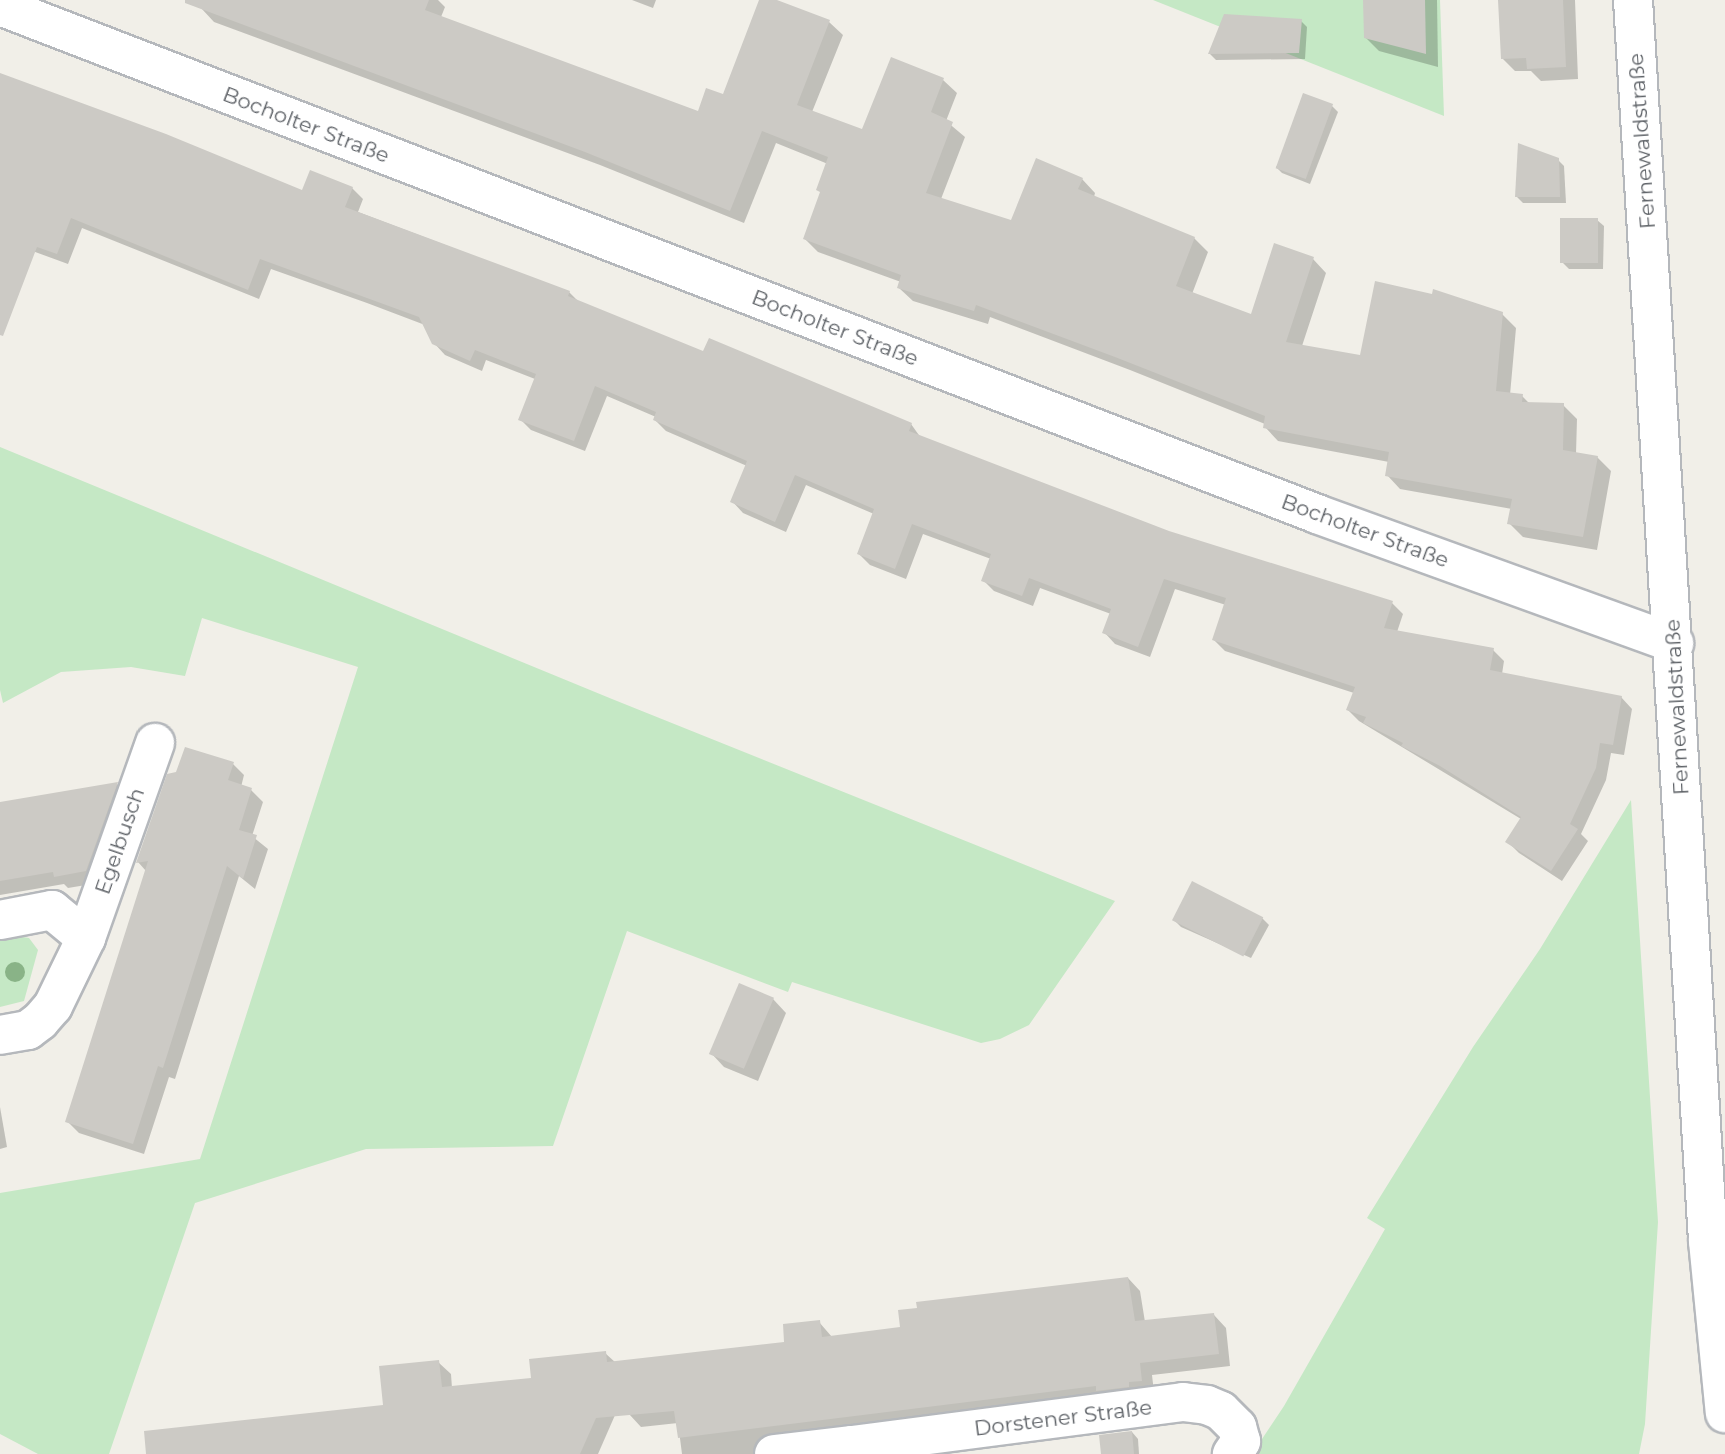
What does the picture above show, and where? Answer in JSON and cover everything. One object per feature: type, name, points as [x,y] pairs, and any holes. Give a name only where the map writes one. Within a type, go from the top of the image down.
[{"type":"street","name":"Fernewaldstraße","points":[[1633,0],[1702,1135],[1725,1413]]},
{"type":"street","name":"Bocholter Straße","points":[[0,6],[1317,514],[1674,643]]},
{"type":"street","name":"Egelbusch","points":[[0,1035],[28,1030],[53,1006],[86,938],[155,743]]},
{"type":"street","points":[[0,920],[51,910],[86,938]]},
{"type":"street","name":"Dorstener Straße","points":[[774,1454],[852,1450],[1183,1402],[1221,1411],[1237,1427],[1241,1441],[1231,1454]]},
{"type":"green space","points":[[1153,0],[1440,0],[1444,116]]},
{"type":"green space","points":[[0,447],[612,699],[1115,901],[1029,1025],[1000,1039],[981,1043],[792,982],[788,992],[627,931],[553,1146],[366,1149],[195,1203],[109,1454],[38,1454],[0,1434],[0,1193],[200,1159],[358,667],[202,618],[185,676],[131,667],[61,672],[3,703],[0,690]]},
{"type":"green space","points":[[1631,800],[1658,1222],[1645,1424],[1639,1454],[1252,1454],[1284,1406],[1385,1229],[1367,1218],[1473,1047],[1540,949]]},
{"type":"green space","points":[[29,938],[38,950],[24,1001],[0,1007],[0,941]]},
{"type":"building","points":[[185,0],[429,0],[425,10],[698,111],[706,88],[723,94],[759,0],[777,0],[830,20],[797,105],[862,129],[891,57],[944,78],[931,112],[953,122],[926,193],[1011,220],[1036,158],[1083,178],[1078,189],[1195,237],[1176,286],[1251,314],[1274,243],[1314,257],[1286,342],[1360,355],[1375,281],[1432,294],[1433,289],[1503,312],[1496,391],[1523,394],[1522,402],[1564,403],[1563,450],[1598,456],[1583,537],[1507,524],[1512,499],[1385,476],[1389,452],[1263,428],[1265,416],[1115,357],[976,305],[974,311],[897,288],[901,275],[803,239],[820,192],[816,190],[828,157],[762,131],[730,211],[585,152],[185,3]]},
{"type":"building","points":[[1363,0],[1425,0],[1426,54],[1364,38]]},
{"type":"building","points":[[1498,0],[1563,0],[1566,67],[1527,69],[1526,58],[1501,59]]},
{"type":"building","points":[[1224,14],[1302,19],[1299,53],[1208,54]]},
{"type":"building","points":[[0,73],[166,134],[302,190],[310,170],[353,187],[345,207],[570,291],[568,296],[703,351],[709,338],[912,423],[909,431],[1169,531],[1393,601],[1384,628],[1494,648],[1490,670],[1622,696],[1613,745],[1600,743],[1596,768],[1570,824],[1578,829],[1551,871],[1505,842],[1521,817],[1440,766],[1401,746],[1403,743],[1363,723],[1366,717],[1346,710],[1355,687],[1212,640],[1226,598],[1164,579],[1138,647],[1102,633],[1111,609],[1029,578],[1022,596],[981,581],[991,554],[912,524],[895,569],[857,554],[874,509],[795,475],[775,522],[730,502],[747,461],[653,420],[656,412],[595,386],[574,441],[518,420],[536,374],[475,350],[470,361],[432,344],[419,317],[260,259],[248,290],[71,218],[57,254],[37,247],[3,336],[0,335]]},
{"type":"building","points":[[1303,93],[1333,104],[1306,179],[1276,168]]},
{"type":"building","points":[[1518,143],[1559,158],[1560,197],[1515,197]]},
{"type":"building","points":[[1560,218],[1598,218],[1598,263],[1560,263]]},
{"type":"building","points":[[185,747],[234,762],[228,780],[252,788],[239,830],[257,835],[243,879],[227,866],[163,1068],[158,1066],[133,1144],[65,1122],[148,861],[136,863],[167,774],[176,772]]},
{"type":"building","points":[[118,782],[86,871],[54,877],[53,872],[0,881],[0,802]]},
{"type":"building","points":[[1192,881],[1263,917],[1243,957],[1172,920]]},
{"type":"building","points":[[739,983],[774,998],[744,1069],[709,1054]]},
{"type":"building","points":[[1128,1277],[1135,1321],[1214,1313],[1219,1354],[1140,1363],[1142,1381],[1129,1382],[1129,1387],[1096,1391],[1096,1386],[678,1438],[674,1411],[596,1418],[580,1454],[146,1454],[144,1431],[383,1405],[379,1366],[439,1360],[442,1387],[531,1378],[529,1359],[606,1351],[607,1362],[784,1342],[783,1324],[820,1320],[822,1337],[900,1327],[898,1310],[917,1308],[916,1302]]},
{"type":"building","points":[[1132,1431],[1134,1454],[1101,1454],[1099,1435]]}]
